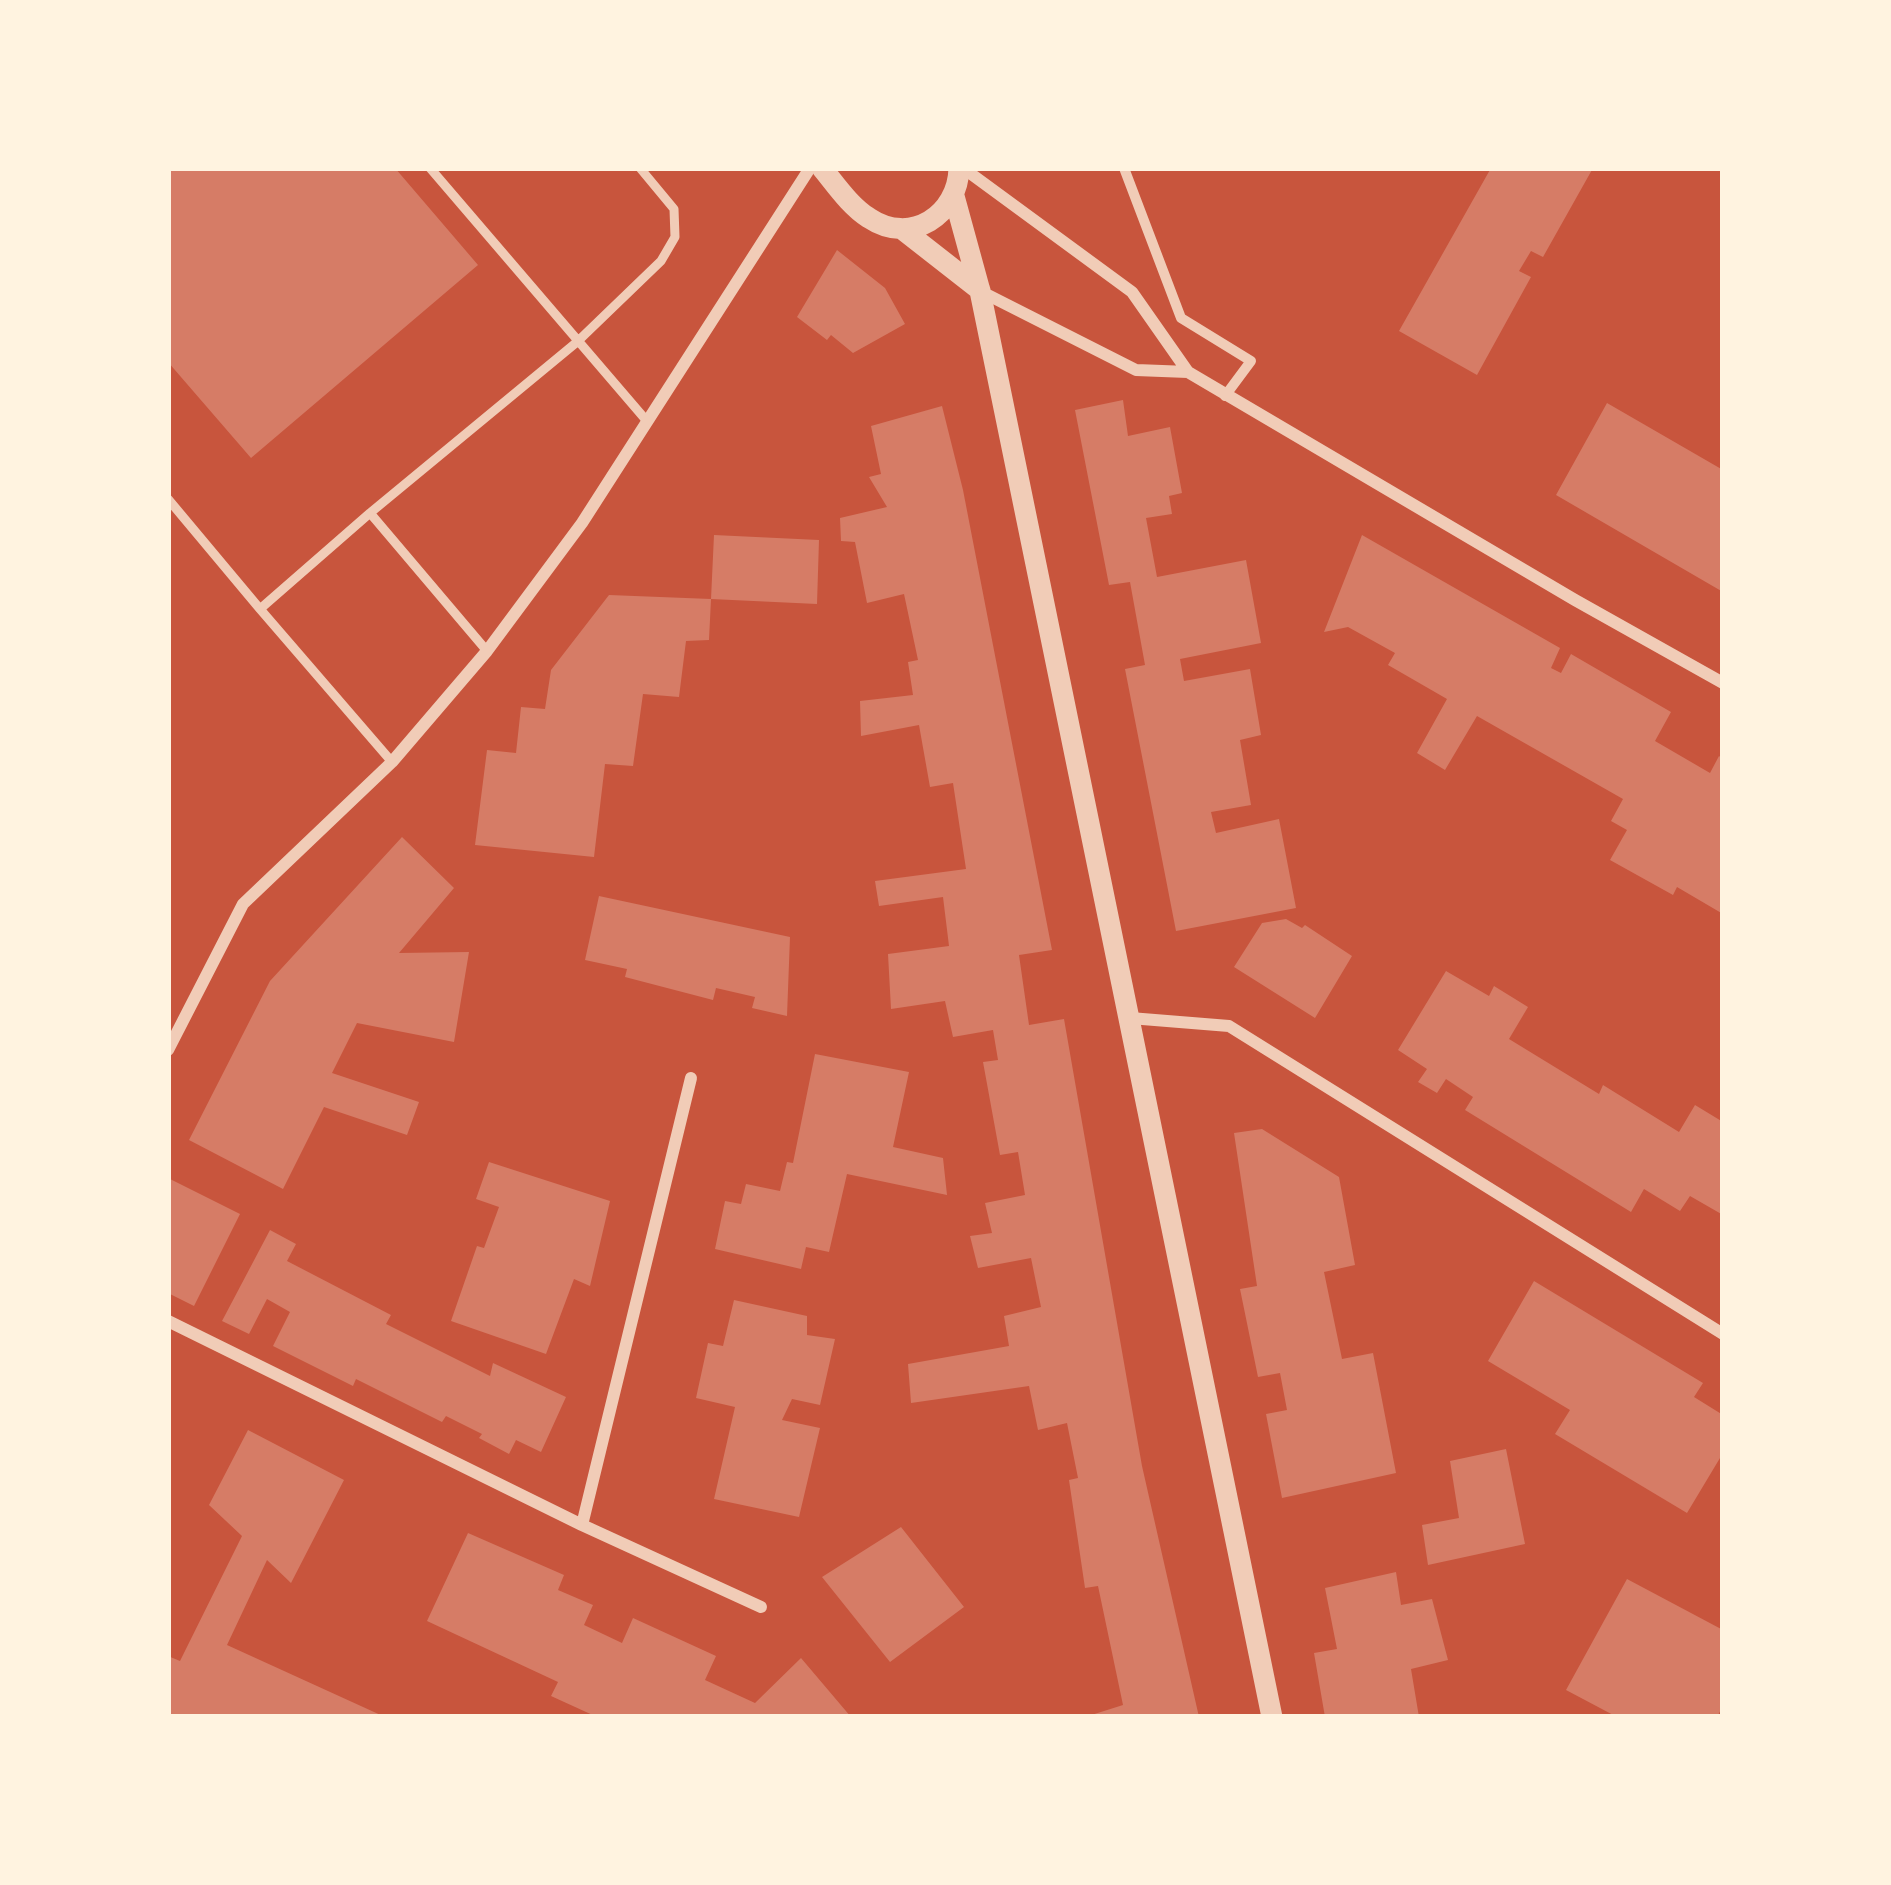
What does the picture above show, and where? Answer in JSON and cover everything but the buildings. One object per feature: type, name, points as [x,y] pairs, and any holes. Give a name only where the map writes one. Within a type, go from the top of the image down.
[{"type":"street","points":[[168,1050],[243,904],[392,762],[487,651],[582,523],[811,168]]},
{"type":"street","points":[[822,168],[870,219],[902,229],[980,291],[1136,370],[1188,372]]},
{"type":"street","points":[[844,168],[857,208]]},
{"type":"street","points":[[902,229],[918,227],[945,209],[954,196],[961,168],[1132,292],[1188,372],[1723,682]]},
{"type":"street","points":[[1124,168],[1180,318],[1251,361],[1225,396]]},
{"type":"street","points":[[954,196],[980,291],[1272,1717]]},
{"type":"street","points":[[1130,1018],[1229,1026],[1723,1334]]},
{"type":"street","points":[[582,1525],[691,1078]]},
{"type":"street","points":[[168,1321],[582,1525],[761,1607]]},
{"type":"lane","points":[[430,168],[646,420]]},
{"type":"lane","points":[[260,609],[577,342],[661,261],[675,237],[674,209],[640,168]]},
{"type":"lane","points":[[168,499],[392,762]]},
{"type":"lane","points":[[370,513],[487,651]]}]
